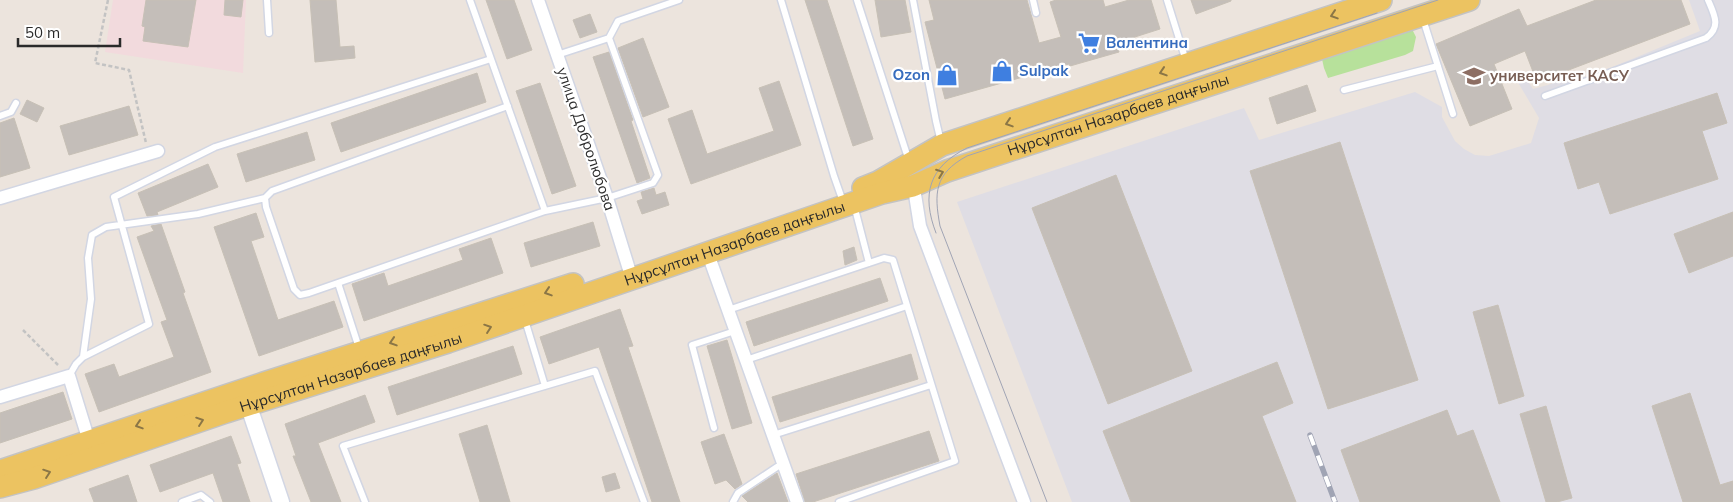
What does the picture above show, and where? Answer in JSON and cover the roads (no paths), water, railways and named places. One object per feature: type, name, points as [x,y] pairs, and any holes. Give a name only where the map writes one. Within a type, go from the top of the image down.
[{"type":"main road","name":"Нұрсұлтан Назарбаев даңғылы","points":[[0,487],[34,478],[360,353],[630,272],[708,254],[848,199],[878,182],[946,171],[1469,0]]},
{"type":"main road","name":"Нұрсұлтан Назарбаев даңғылы","points":[[912,175],[942,145],[1377,1]]},
{"type":"main road","name":"Нұрсұлтан Назарбаев даңғылы","points":[[0,471],[89,442],[448,342],[524,316],[689,248],[848,199]]},
{"type":"street","name":"улица Добролюбова","points":[[538,0],[607,198],[630,272]]},
{"type":"street","points":[[0,198],[153,153]]},
{"type":"street","points":[[912,175],[920,226],[1024,502]]},
{"type":"street","points":[[708,254],[797,502]]},
{"type":"street","points":[[0,397],[69,376],[89,442]]},
{"type":"street","points":[[246,398],[281,502]]},
{"type":"lane","points":[[267,0],[269,33]]},
{"type":"lane","points":[[470,0],[545,211]]},
{"type":"lane","points":[[557,55],[608,38],[618,21],[679,0]]},
{"type":"lane","points":[[781,0],[834,176],[848,199],[869,263]]},
{"type":"lane","points":[[857,0],[912,175]]},
{"type":"lane","points":[[913,0],[942,145]]},
{"type":"lane","points":[[1033,0],[1036,13]]},
{"type":"lane","points":[[1167,0],[1186,64]]},
{"type":"lane","points":[[1545,96],[1706,38],[1714,33],[1716,27],[1714,14],[1708,0]]},
{"type":"lane","points":[[1422,16],[1453,114]]},
{"type":"lane","points":[[265,198],[266,207],[294,289],[300,295],[545,211],[607,198],[653,183],[658,175],[608,38]]},
{"type":"lane","points":[[69,376],[83,357],[149,324],[114,198],[215,148],[491,59]]},
{"type":"lane","points":[[1344,90],[1438,66]]},
{"type":"lane","points":[[0,116],[12,112],[16,103]]},
{"type":"lane","points":[[83,357],[91,299],[88,258],[92,235],[106,227],[198,214],[265,198],[272,191],[508,106]]},
{"type":"lane","points":[[728,310],[884,258],[893,260],[955,461],[839,502]]},
{"type":"lane","points":[[338,283],[360,353]]},
{"type":"lane","points":[[746,360],[907,306]]},
{"type":"lane","points":[[524,316],[545,386]]},
{"type":"lane","points":[[714,428],[692,345],[736,331]]},
{"type":"lane","points":[[365,502],[344,446],[595,371],[644,502]]},
{"type":"lane","points":[[773,435],[932,385]]},
{"type":"lane","points":[[733,502],[738,492],[777,467]]},
{"type":"lane","points":[[182,502],[202,494],[210,502]]},
{"type":"tram line","points":[[1047,502],[940,226],[937,194],[942,177],[956,163],[967,156],[1438,0]]},
{"type":"tram line","points":[[936,233],[929,206],[929,194],[932,183],[944,164],[967,148],[1377,13]]},
{"type":"railway","points":[[1310,435],[1335,502]]},
{"type":"place","name":"Валентина","points":[[1089,43]]},
{"type":"place","name":"Sulpak","points":[[1002,71]]},
{"type":"place","name":"Ozon","points":[[947,75]]},
{"type":"place","name":"университет КАСУ","points":[[1474,76]]}]
